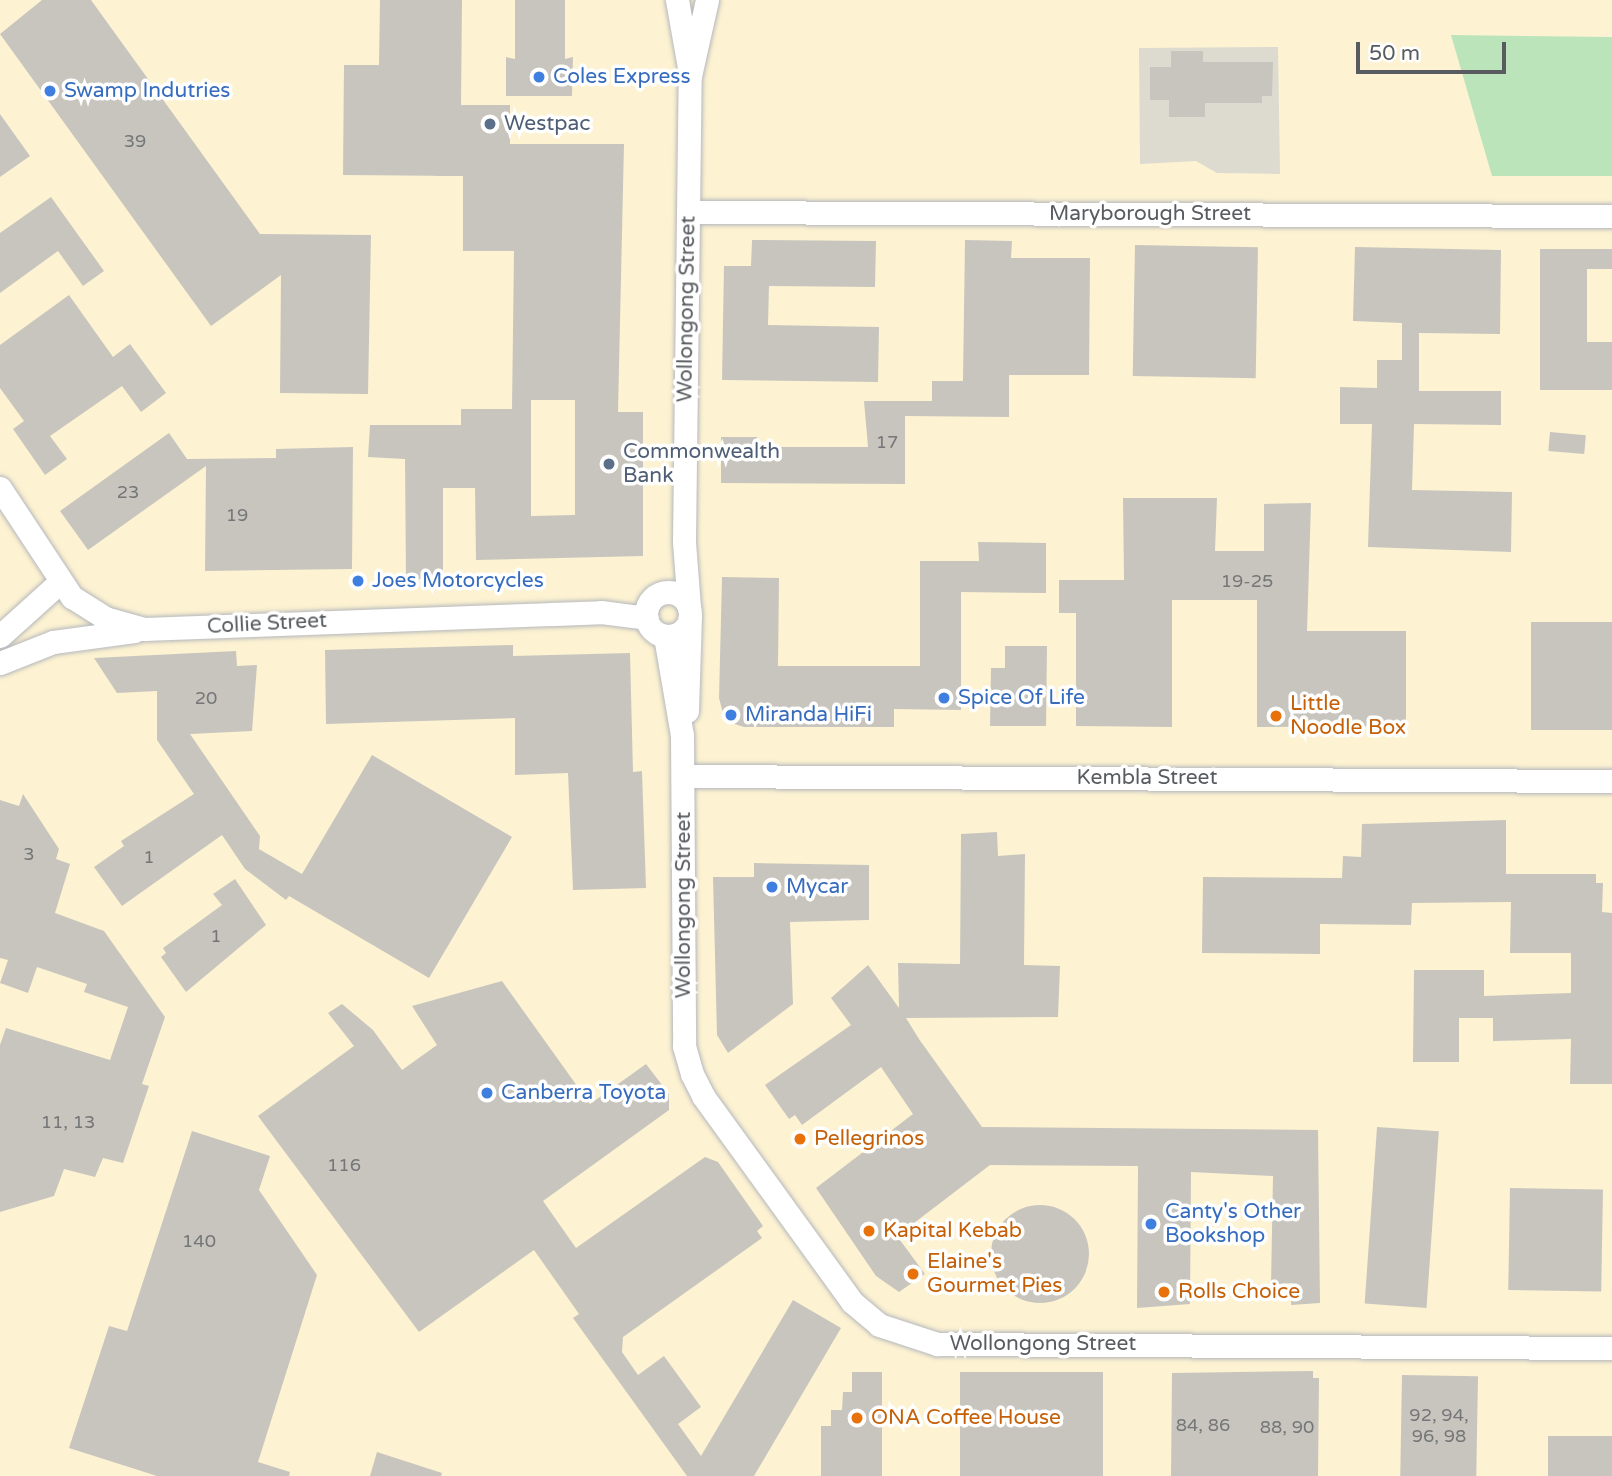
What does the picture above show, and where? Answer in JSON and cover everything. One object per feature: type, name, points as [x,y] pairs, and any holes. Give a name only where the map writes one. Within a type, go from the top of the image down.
[{"type":"street","name":"Wollongong Street","points":[[677,0],[691,76]]},
{"type":"street","name":"Wollongong Street","points":[[682,735],[689,698],[690,612],[684,542],[691,76],[707,0]]},
{"type":"street","name":"Maryborough Street","points":[[688,212],[1612,216]]},
{"type":"street","name":"Collie Street","points":[[0,488],[72,597],[105,618],[144,629],[601,612],[654,604]]},
{"type":"street","name":"Wollongong Street","points":[[654,604],[684,542]]},
{"type":"street","points":[[0,636],[60,582]]},
{"type":"street","points":[[681,597],[690,612],[680,633],[666,636],[652,629],[654,604],[681,597]]},
{"type":"street","points":[[0,663],[53,642],[144,629]]},
{"type":"street","name":"Wollongong Street","points":[[666,636],[682,735],[684,1046],[692,1074],[703,1096],[852,1302],[879,1325],[937,1344],[1612,1348]]},
{"type":"street","name":"Kembla Street","points":[[683,776],[1612,781]]},
{"type":"shaded area","points":[[0,0],[1612,0],[1612,1476],[0,1476]]},
{"type":"shaded area","points":[[1278,47],[1280,174],[1217,173],[1196,161],[1140,164],[1139,48]]},
{"type":"green space","points":[[1451,35],[1612,37],[1612,176],[1492,176]]},
{"type":"building","points":[[42,0],[91,0],[260,234],[371,235],[368,394],[280,393],[281,275],[211,326],[0,34]]},
{"type":"building","points":[[380,0],[462,0],[461,105],[510,105],[510,144],[624,144],[618,412],[643,412],[643,556],[476,560],[475,488],[443,488],[443,579],[406,579],[405,459],[368,457],[370,425],[461,425],[461,409],[512,409],[514,251],[463,251],[463,176],[343,175],[344,65],[379,65]],"holes":[[[531,400],[575,400],[575,515],[531,516]]]},
{"type":"building","points":[[515,0],[565,0],[565,59],[573,57],[572,96],[506,96],[506,57],[515,59]]},
{"type":"building","points":[[1171,51],[1203,51],[1203,62],[1273,62],[1272,96],[1262,96],[1262,103],[1205,103],[1205,117],[1169,117],[1169,100],[1150,100],[1150,67],[1171,67]]},
{"type":"building","points":[[0,114],[30,156],[0,177]]},
{"type":"building","points":[[51,197],[104,271],[83,286],[58,251],[0,293],[0,233]]},
{"type":"building","points":[[752,240],[876,241],[875,287],[769,286],[768,325],[879,327],[878,382],[722,380],[724,266],[751,266]]},
{"type":"building","points":[[965,240],[1012,241],[1011,258],[1090,258],[1089,375],[1009,375],[1009,417],[905,416],[905,484],[721,483],[721,437],[757,437],[757,447],[868,447],[864,401],[932,401],[932,381],[963,381]]},
{"type":"building","points":[[1135,245],[1258,247],[1256,378],[1133,376]]},
{"type":"building","points":[[1355,247],[1501,250],[1500,334],[1419,333],[1419,391],[1501,391],[1501,425],[1414,424],[1412,490],[1512,492],[1511,552],[1368,547],[1372,424],[1340,424],[1340,387],[1377,388],[1377,360],[1402,360],[1402,323],[1353,321]]},
{"type":"building","points":[[1540,249],[1612,249],[1612,269],[1587,269],[1587,342],[1612,342],[1612,390],[1540,390]]},
{"type":"building","points":[[69,295],[113,357],[130,344],[166,393],[141,412],[122,386],[50,436],[67,459],[45,475],[13,429],[24,421],[0,388],[0,345]]},
{"type":"building","points":[[1550,432],[1586,435],[1584,454],[1548,451]]},
{"type":"building","points":[[169,433],[187,459],[276,458],[276,449],[353,447],[352,569],[205,571],[206,466],[88,550],[60,511]]},
{"type":"building","points":[[1123,498],[1217,498],[1215,551],[1264,551],[1264,504],[1311,503],[1307,631],[1406,631],[1406,726],[1257,727],[1257,600],[1172,600],[1172,727],[1076,726],[1076,613],[1059,613],[1059,580],[1124,580]]},
{"type":"building","points":[[978,542],[1046,543],[1046,593],[961,592],[961,710],[894,709],[894,727],[744,727],[725,721],[719,698],[722,577],[779,578],[778,666],[920,666],[920,561],[979,561]]},
{"type":"building","points":[[1531,622],[1612,622],[1612,730],[1531,730]]},
{"type":"building","points":[[513,645],[513,656],[630,653],[633,772],[642,771],[646,888],[573,890],[568,773],[515,775],[515,718],[326,724],[325,650]]},
{"type":"building","points":[[1005,646],[1047,646],[1046,726],[990,726],[991,668],[1005,668]]},
{"type":"building","points":[[236,651],[237,666],[257,665],[252,731],[190,734],[260,836],[259,849],[302,874],[372,755],[512,837],[429,978],[289,896],[286,900],[245,869],[222,835],[122,906],[94,867],[124,846],[121,841],[194,794],[157,740],[157,691],[117,693],[94,658]]},
{"type":"building","points":[[23,794],[59,849],[56,859],[70,864],[55,913],[104,931],[165,1017],[142,1084],[149,1086],[123,1163],[103,1158],[95,1177],[64,1169],[54,1196],[0,1212],[0,1045],[6,1028],[110,1060],[128,1007],[84,992],[87,984],[37,967],[28,993],[0,983],[8,960],[0,958],[0,800],[19,806]]},
{"type":"building","points":[[1506,820],[1506,874],[1596,874],[1596,883],[1603,883],[1602,912],[1612,913],[1612,1084],[1570,1084],[1571,1039],[1493,1041],[1493,1018],[1459,1018],[1459,1062],[1413,1062],[1414,970],[1484,970],[1484,996],[1571,993],[1571,953],[1510,953],[1511,902],[1412,903],[1411,925],[1320,924],[1320,954],[1202,953],[1203,877],[1342,878],[1343,856],[1361,857],[1362,824]]},
{"type":"building","points":[[997,832],[998,856],[1025,854],[1024,965],[1060,966],[1058,1017],[906,1018],[919,1039],[982,1127],[1318,1130],[1320,1303],[1291,1305],[1292,1283],[1271,1285],[1273,1176],[1191,1172],[1190,1304],[1137,1308],[1138,1166],[990,1165],[897,1236],[925,1274],[899,1292],[876,1276],[816,1188],[913,1114],[881,1067],[802,1125],[795,1115],[789,1119],[765,1085],[851,1025],[831,998],[868,965],[899,1008],[898,963],[960,964],[961,834]]},
{"type":"building","points":[[754,863],[869,865],[869,920],[790,922],[793,1004],[728,1053],[717,1035],[713,877],[754,877]]},
{"type":"building","points":[[235,879],[266,925],[186,992],[161,957],[166,953],[163,948],[222,905],[213,894]]},
{"type":"building","points":[[502,981],[590,1104],[646,1064],[669,1094],[669,1110],[543,1201],[576,1248],[705,1157],[718,1162],[763,1226],[757,1231],[762,1238],[623,1337],[622,1352],[638,1375],[664,1356],[701,1407],[678,1424],[701,1456],[793,1300],[841,1328],[754,1476],[687,1476],[573,1318],[579,1314],[534,1250],[419,1332],[258,1116],[354,1046],[328,1013],[342,1004],[373,1030],[402,1070],[437,1045],[412,1006]]},
{"type":"building","points":[[1377,1127],[1439,1131],[1427,1308],[1365,1304]]},
{"type":"building","points":[[192,1131],[270,1156],[259,1190],[317,1275],[258,1462],[290,1472],[289,1476],[157,1476],[69,1448],[109,1326],[127,1331]]},
{"type":"building","points":[[1510,1188],[1603,1190],[1601,1292],[1508,1290]]},
{"type":"building","points":[[1040,1205],[1059,1209],[1075,1219],[1085,1235],[1089,1254],[1085,1273],[1075,1289],[1059,1299],[1040,1303],[1021,1299],[1005,1289],[995,1273],[991,1254],[995,1235],[1005,1219],[1021,1209]]},
{"type":"building","points":[[1313,1371],[1313,1378],[1319,1378],[1318,1476],[1171,1476],[1172,1373]]},
{"type":"building","name":"ONA Coffee House","points":[[852,1372],[882,1372],[882,1476],[821,1476],[821,1426],[831,1426],[831,1410],[842,1410],[843,1392],[852,1392]]},
{"type":"building","points":[[960,1372],[1103,1372],[1103,1476],[960,1476]]},
{"type":"building","points":[[1402,1375],[1478,1376],[1476,1476],[1400,1476]]},
{"type":"building","points":[[1548,1436],[1612,1436],[1612,1476],[1548,1476]]},
{"type":"building","points":[[377,1452],[442,1473],[441,1476],[370,1476]]},
{"type":"place","name":"Coles Express","points":[[539,77]]},
{"type":"place","name":"Swamp Indutries","points":[[50,91]]},
{"type":"place","name":"Westpac","points":[[490,124]]},
{"type":"place","name":"Commonwealth Bank","points":[[609,464]]},
{"type":"place","name":"Joes Motorcycles","points":[[358,581]]},
{"type":"place","name":"Spice Of Life","points":[[944,698]]},
{"type":"place","name":"Miranda HiFi","points":[[731,715]]},
{"type":"place","name":"Little Noodle Box","points":[[1276,716]]},
{"type":"place","name":"Mycar","points":[[772,887]]},
{"type":"place","name":"Canberra Toyota","points":[[487,1093]]},
{"type":"place","name":"Pellegrinos","points":[[800,1139]]},
{"type":"place","name":"Canty's Other Bookshop","points":[[1151,1224]]},
{"type":"place","name":"Kapital Kebab","points":[[869,1231]]},
{"type":"place","name":"Elaine's Gourmet Pies","points":[[913,1274]]},
{"type":"place","name":"Rolls Choice","points":[[1164,1292]]},
{"type":"place","name":"ONA Coffee House","points":[[857,1418]]}]
